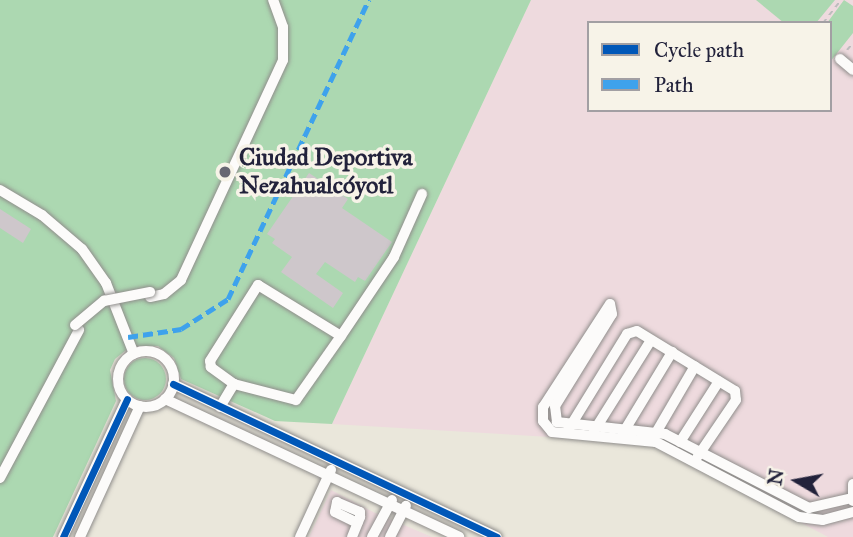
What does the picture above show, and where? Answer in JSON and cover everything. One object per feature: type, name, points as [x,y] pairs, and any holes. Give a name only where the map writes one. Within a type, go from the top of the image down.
[{"type":"street","points":[[150,294],[177,277],[278,58],[277,28],[266,0]]},
{"type":"street","points":[[0,464],[77,328],[104,301],[164,294],[181,280],[278,72],[285,44],[273,0]]},
{"type":"street","points":[[840,59],[853,70]]},
{"type":"street","points":[[0,190],[42,215],[82,249],[106,283],[134,354]]},
{"type":"street","points":[[341,336],[258,285],[210,361],[211,367],[233,384],[296,400],[341,336],[394,257],[422,194]]},
{"type":"street","points":[[610,307],[555,405],[557,422],[568,430],[623,434],[657,431],[680,442],[697,457],[799,517],[823,520],[853,512]]},
{"type":"street","points":[[0,478],[77,328]]},
{"type":"street","points":[[568,430],[627,334],[637,331],[735,391],[736,400],[697,457]]},
{"type":"street","points":[[594,432],[651,340]]},
{"type":"street","points":[[623,434],[672,352]]},
{"type":"street","points":[[134,354],[159,355],[171,367],[173,384],[165,399]]},
{"type":"street","points":[[134,354],[118,373],[127,399],[140,406],[165,399],[459,537]]},
{"type":"street","points":[[657,431],[695,366]]},
{"type":"street","points":[[680,442],[719,381]]},
{"type":"street","points":[[173,384],[497,537]]},
{"type":"street","points":[[220,407],[233,384]]},
{"type":"street","points":[[63,537],[127,399]]},
{"type":"street","points":[[79,537],[140,406]]},
{"type":"street","points":[[623,434],[656,442],[697,457],[809,508],[825,508],[853,500],[853,484]]},
{"type":"street","points":[[300,537],[335,461]]},
{"type":"street","points":[[372,537],[387,504],[403,494]]},
{"type":"street","points":[[390,537],[402,511],[416,500]]},
{"type":"street","points":[[352,537],[358,523]]},
{"type":"path","points":[[824,21],[841,0]]},
{"type":"shaded area","points":[[531,0],[853,0],[853,537],[828,537],[651,443],[332,424]]},
{"type":"shaded area","points":[[331,490],[373,512],[432,537],[309,537]]},
{"type":"green space","name":"Ciudad Deportiva Nezahualcóyotl","points":[[0,0],[531,0],[332,424],[275,421],[181,379],[174,358],[158,346],[131,346],[115,359],[110,370],[116,401],[53,537],[0,537]]},
{"type":"green space","points":[[756,0],[835,0],[818,21],[782,21]]},
{"type":"green space","points":[[844,0],[853,6],[853,33],[832,59],[832,21],[828,21]]},
{"type":"green space","points":[[145,358],[160,364],[166,379],[160,394],[145,400],[130,394],[124,379],[130,364]]},
{"type":"building","points":[[309,173],[348,199],[342,208],[392,242],[365,281],[358,277],[355,282],[325,262],[316,274],[343,293],[333,308],[281,272],[292,257],[272,243],[275,239],[267,234]]},
{"type":"building","points":[[0,209],[31,229],[23,243],[0,228]]},
{"type":"marked path","points":[[128,337],[181,329],[228,299],[369,0]]},
{"type":"cycle path","points":[[173,384],[497,537]]},
{"type":"cycle path","points":[[63,537],[127,399]]},
{"type":"place","name":"Ciudad Deportiva Nezahualcóyotl","points":[[225,172]]}]
